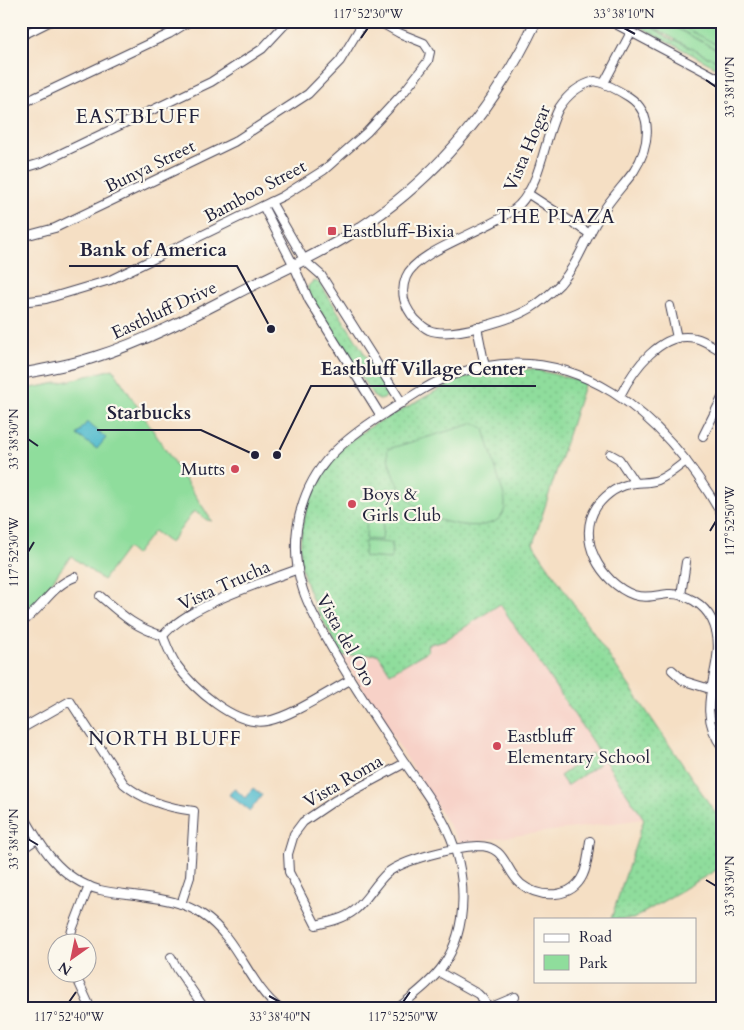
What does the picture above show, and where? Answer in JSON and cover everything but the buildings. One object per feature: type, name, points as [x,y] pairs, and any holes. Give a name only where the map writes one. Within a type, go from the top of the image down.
[{"type":"main road","name":"Eastbluff Drive","points":[[21,374],[74,363],[119,349],[305,261],[375,218],[446,157],[468,131],[492,101],[512,68],[536,21]]},
{"type":"street","points":[[21,36],[51,21]]},
{"type":"street","points":[[21,104],[169,34],[190,21]]},
{"type":"street","points":[[21,169],[41,163],[211,82],[262,49],[288,21]]},
{"type":"street","name":"Bunya Street","points":[[21,237],[55,228],[234,142],[308,94],[340,61],[364,21]]},
{"type":"street","name":"Bamboo Street","points":[[21,302],[46,299],[110,280],[283,196],[324,170],[367,132],[404,92],[428,62],[430,52],[424,43],[399,34],[378,21]]},
{"type":"street","points":[[610,21],[723,81]]},
{"type":"street","points":[[485,367],[477,327],[518,314],[541,301],[556,288],[569,273],[606,206],[635,169],[640,158],[647,123],[640,107],[633,100],[604,83],[630,32]]},
{"type":"street","name":"Vista Hogar","points":[[477,327],[443,333],[427,330],[411,315],[404,300],[403,284],[410,269],[422,258],[501,219],[520,203],[536,173],[557,112],[564,99],[588,83],[604,83]]},
{"type":"street","points":[[527,193],[590,234]]},
{"type":"street","points":[[270,202],[305,261],[321,275],[402,403]]},
{"type":"street","points":[[263,206],[309,300],[380,416]]},
{"type":"street","points":[[670,306],[677,338]]},
{"type":"street","points":[[620,396],[628,381],[643,362],[662,346],[677,338],[696,338],[723,352]]},
{"type":"street","name":"Vista del Oro","points":[[397,1009],[439,972],[453,948],[460,927],[462,911],[461,875],[455,850],[439,814],[350,680],[310,610],[300,582],[296,546],[297,530],[304,502],[324,462],[356,431],[446,378],[485,367],[522,364],[550,367],[588,378],[620,396],[654,425],[707,490],[723,517]]},
{"type":"street","points":[[703,436],[723,396]]},
{"type":"street","points":[[610,454],[620,459],[635,483]]},
{"type":"street","points":[[686,462],[660,479],[617,488],[605,496],[593,512],[588,528],[590,548],[601,567],[625,590],[640,596],[681,595],[704,608],[715,628],[718,643],[708,707],[710,724],[723,748]]},
{"type":"street","points":[[681,595],[686,562]]},
{"type":"street","name":"Vista Trucha","points":[[163,636],[167,630],[201,608],[298,569]]},
{"type":"street","points":[[21,623],[55,589],[75,577]]},
{"type":"street","points":[[100,596],[129,621],[143,629],[163,636],[171,656],[190,680],[203,693],[226,710],[247,720],[260,722],[278,718],[350,680]]},
{"type":"street","points":[[672,670],[684,681],[710,689]]},
{"type":"street","points":[[21,729],[70,701],[124,784],[132,791],[153,802],[194,811],[190,877],[181,904]]},
{"type":"street","name":"Vista Roma","points":[[405,763],[334,800],[304,822],[294,834],[288,854],[289,872],[316,925],[335,920],[353,912],[380,880],[398,866],[409,861],[455,850]]},
{"type":"street","points":[[21,811],[51,860],[71,877],[89,886],[108,892],[160,898],[181,904],[196,910],[217,926],[262,990],[280,1009]]},
{"type":"street","points":[[21,850],[36,838]]},
{"type":"street","points":[[455,850],[477,846],[492,849],[504,858],[515,878],[521,884],[544,894],[553,895],[566,892],[582,877],[590,841]]},
{"type":"street","points":[[72,932],[89,886]]},
{"type":"street","points":[[171,957],[205,1009]]},
{"type":"street","points":[[439,972],[478,994],[489,1008],[515,997]]},
{"type":"street","points":[[78,982],[90,1009]]},
{"type":"shaded area","name":"Eastbluff Elementary School","points":[[500,604],[644,819],[460,843],[342,656],[378,653],[390,672],[427,645],[447,639]]},
{"type":"green space","points":[[629,21],[641,21],[674,41],[723,62],[723,71]]},
{"type":"green space","points":[[641,21],[663,21],[723,51],[723,62],[706,56]]},
{"type":"green space","points":[[663,21],[723,21],[723,51],[714,48]]},
{"type":"green space","points":[[673,21],[723,21],[723,44],[721,47]]},
{"type":"green space","points":[[313,281],[321,285],[387,389],[387,395],[384,399],[379,400],[374,397],[308,293],[308,286]]},
{"type":"green space","points":[[113,369],[212,521],[207,520],[194,511],[170,543],[154,531],[135,555],[127,548],[103,580],[71,556],[29,612],[21,607],[21,390],[68,381]]},
{"type":"green space","points":[[533,369],[585,382],[533,544],[723,824],[723,866],[635,918],[611,918],[644,819],[500,604],[447,639],[427,645],[428,651],[390,673],[378,654],[342,656],[312,599],[301,563],[301,535],[308,505],[320,477],[343,446],[370,427],[428,395],[467,377],[499,370]]},
{"type":"green space","points":[[475,423],[484,429],[504,497],[503,514],[496,521],[485,525],[472,526],[445,521],[424,513],[409,500],[401,489],[392,471],[388,449]]},
{"type":"green space","points":[[367,511],[384,512],[382,540],[366,539]]},
{"type":"green space","points":[[365,541],[392,543],[391,559],[364,557]]},
{"type":"green space","points":[[592,753],[599,764],[567,786],[560,776]]},
{"type":"water","points":[[87,422],[106,438],[97,449],[77,435]]},
{"type":"water","points":[[234,788],[245,798],[253,788],[262,795],[250,811],[229,795]]},
{"type":"place","name":"Eastbluff-Bixia","points":[[332,231]]},
{"type":"place","name":"Bank of America","points":[[271,329]]},
{"type":"place","name":"Starbucks","points":[[255,455]]},
{"type":"place","name":"Eastbluff Village Center","points":[[277,455]]},
{"type":"place","name":"Mutts","points":[[235,469]]},
{"type":"place","name":"Boys & Girls Club","points":[[352,504]]},
{"type":"place","name":"Eastbluff Elementary School","points":[[497,746]]},
{"type":"district","name":"EASTBLUFF","points":[[138,116]]},
{"type":"district","name":"THE PLAZA","points":[[556,216]]},
{"type":"district","name":"NORTH BLUFF","points":[[165,738]]}]
